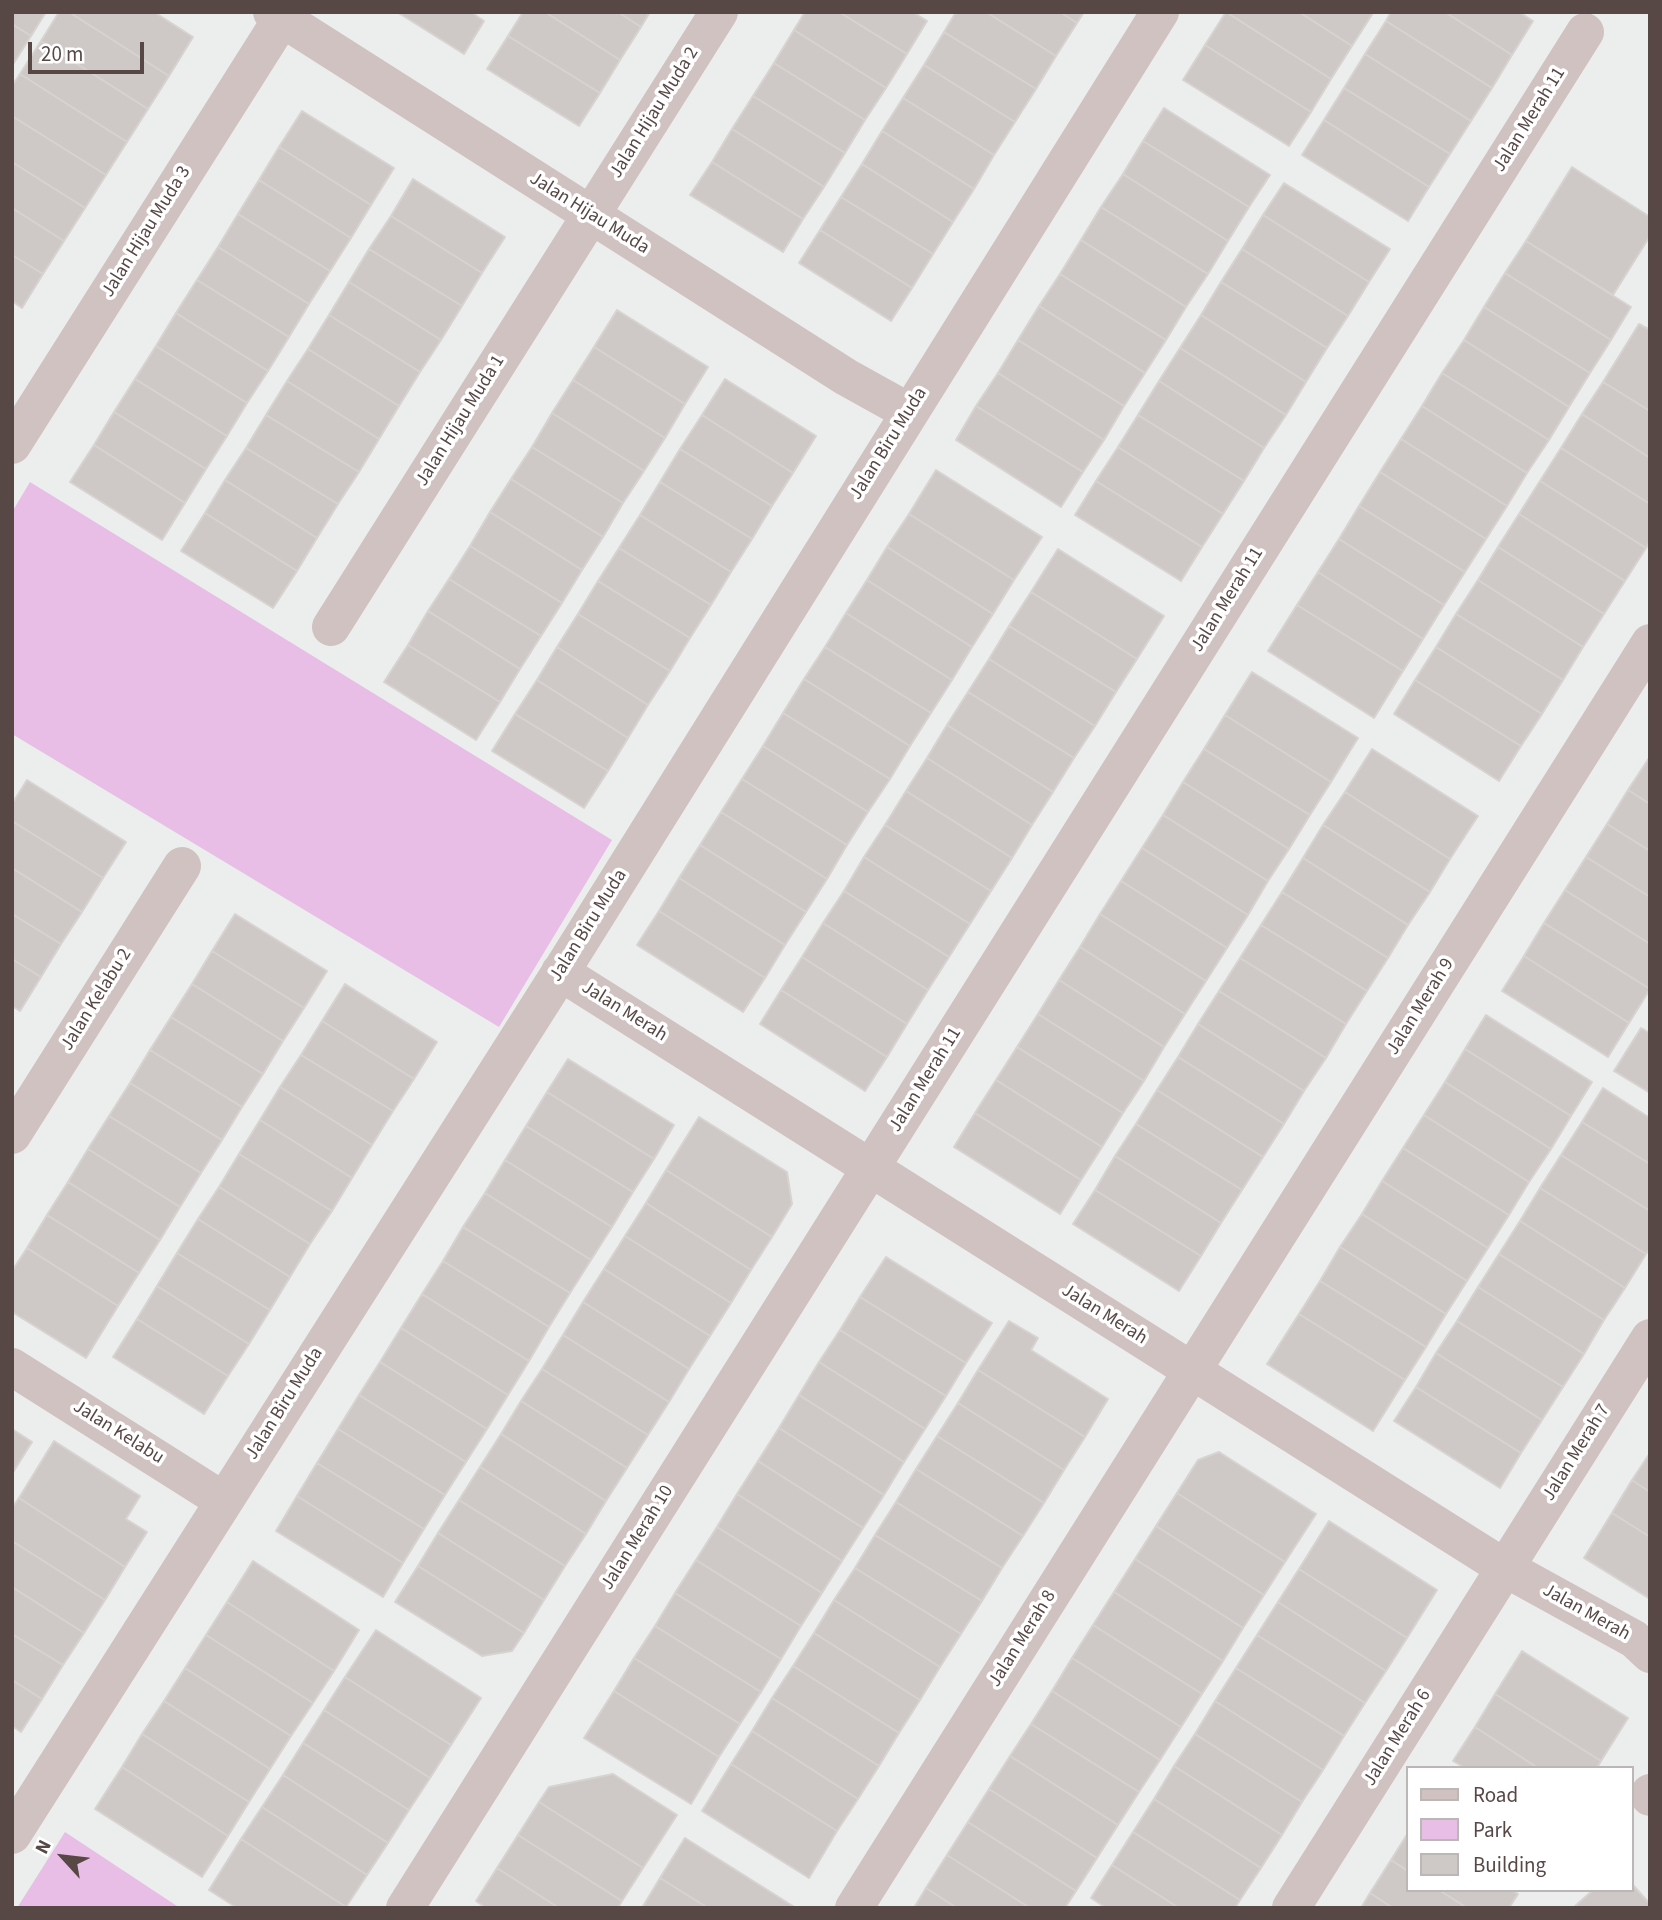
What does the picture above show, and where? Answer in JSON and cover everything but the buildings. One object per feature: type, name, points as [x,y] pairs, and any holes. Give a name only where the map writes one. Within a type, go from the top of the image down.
[{"type":"street","name":"Jalan Hijau Muda 2","points":[[591,215],[719,12]]},
{"type":"street","name":"Jalan Biru Muda","points":[[12,1835],[560,972],[1160,12]]},
{"type":"street","name":"Jalan Hijau Muda","points":[[280,14],[846,377],[909,412]]},
{"type":"street","name":"Jalan Hijau Muda 3","points":[[12,445],[280,14]]},
{"type":"street","name":"Jalan Merah 11","points":[[870,1168],[1585,32]]},
{"type":"street","name":"Jalan Hijau Muda 1","points":[[331,627],[591,215]]},
{"type":"street","name":"Jalan Merah 9","points":[[1192,1370],[1650,643]]},
{"type":"street","name":"Jalan Kelabu 2","points":[[12,1135],[182,866]]},
{"type":"street","name":"Jalan Merah","points":[[560,972],[1505,1568],[1634,1639],[1650,1654]]},
{"type":"street","name":"Jalan Merah 10","points":[[405,1908],[870,1168]]},
{"type":"street","name":"Jalan Merah 7","points":[[1505,1568],[1650,1338]]},
{"type":"street","name":"Jalan Kelabu","points":[[12,1367],[224,1501]]},
{"type":"street","name":"Jalan Merah 8","points":[[854,1908],[1192,1370]]},
{"type":"street","name":"Jalan Merah 6","points":[[1291,1908],[1505,1568]]},
{"type":"green space","points":[[30,482],[612,840],[499,1027],[12,734],[12,512]]},
{"type":"green space","points":[[65,1832],[180,1908],[17,1908]]}]
